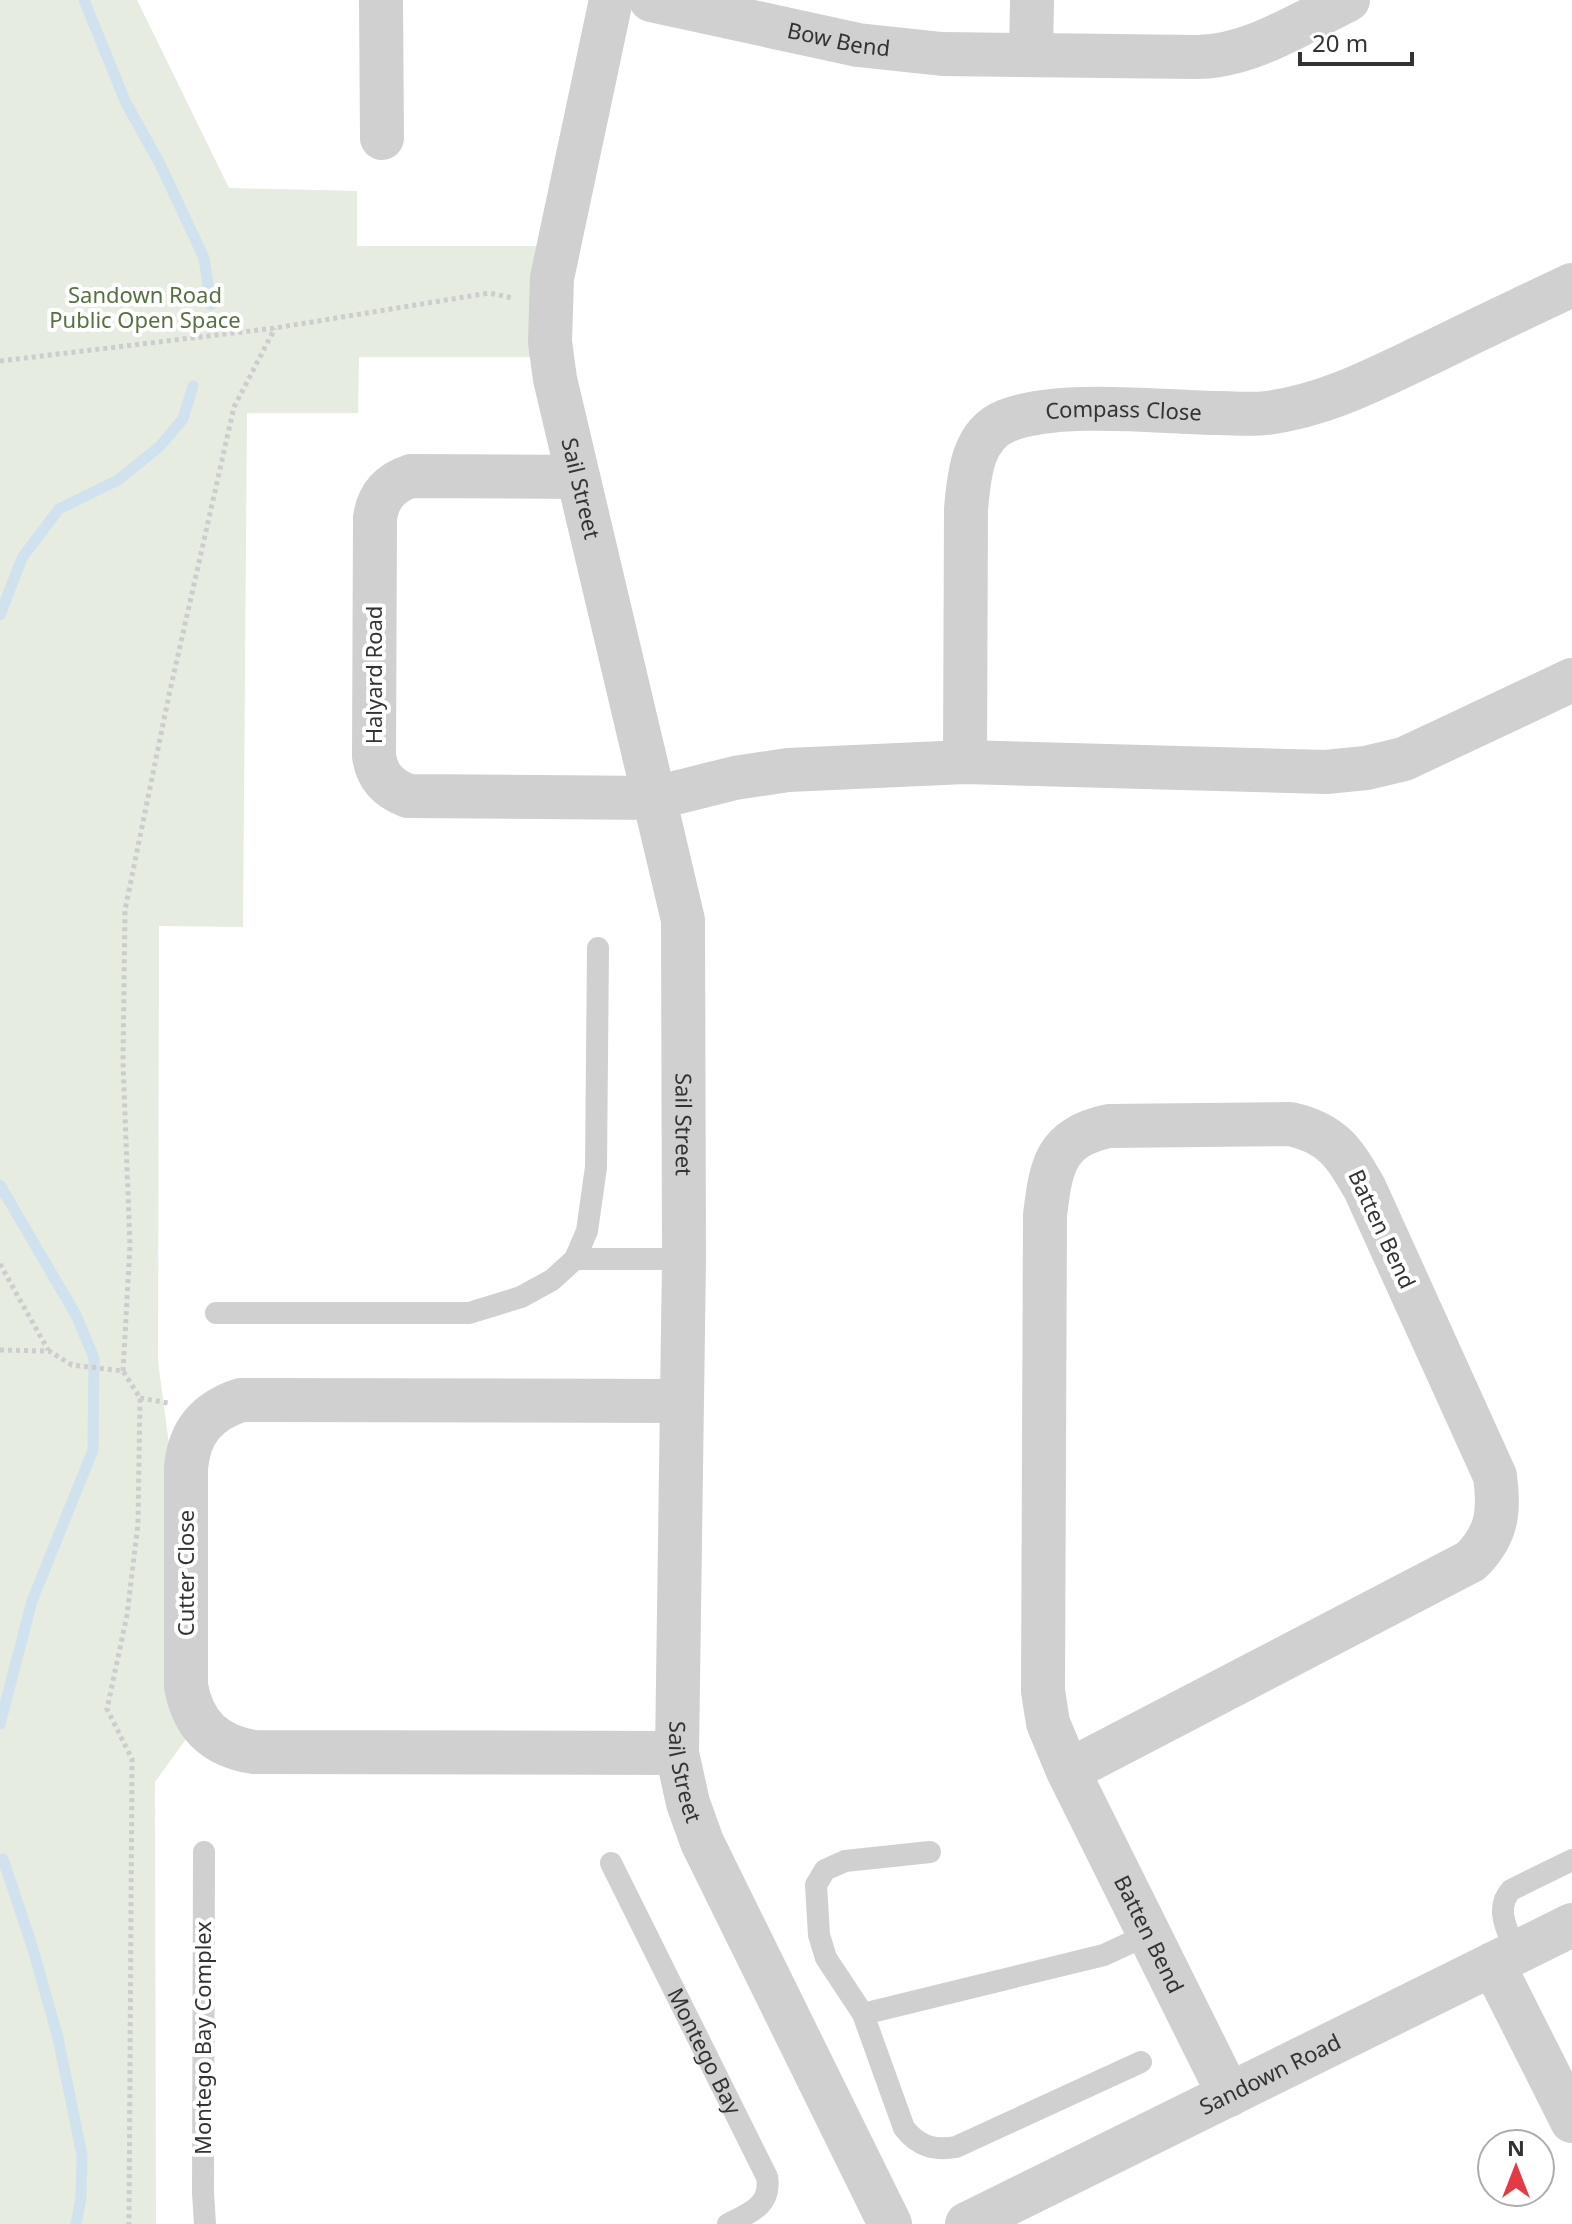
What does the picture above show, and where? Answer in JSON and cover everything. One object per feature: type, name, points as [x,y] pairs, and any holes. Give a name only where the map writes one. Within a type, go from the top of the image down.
[{"type":"street","points":[[381,0],[382,138]]},
{"type":"street","name":"Sail Street","points":[[611,0],[556,252],[549,305],[550,342],[555,379],[678,893],[685,945],[677,1753],[688,1803],[702,1842],[890,2224]]},
{"type":"street","name":"Bow Bend","points":[[651,0],[858,45],[942,54],[1196,57],[1227,55],[1243,50],[1348,0]]},
{"type":"street","points":[[1031,55],[1032,0]]},
{"type":"street","name":"Compass Close","points":[[965,762],[966,509],[969,477],[976,452],[987,436],[1004,421],[1035,413],[1078,410],[1262,414],[1308,406],[1368,382],[1572,285]]},
{"type":"street","name":"Halyard Road","points":[[578,477],[411,476],[399,480],[381,497],[375,518],[376,766],[386,784],[408,796],[655,798]]},
{"type":"street","points":[[655,798],[735,778],[788,770],[965,762],[1326,772],[1366,768],[1404,759],[1572,680]]},
{"type":"street","name":"Batten Bend","points":[[1068,1771],[1471,1561],[1487,1545],[1495,1527],[1495,1476],[1365,1189],[1348,1159],[1332,1141],[1305,1127],[1290,1124],[1109,1126],[1086,1131],[1058,1157],[1050,1178],[1045,1215],[1043,1691],[1048,1723],[1068,1771],[1229,2095]]},
{"type":"street","name":"Cutter Close","points":[[677,1753],[254,1752],[220,1743],[196,1718],[186,1686],[186,1468],[187,1451],[203,1421],[217,1410],[241,1400],[681,1401]]},
{"type":"street","name":"Sandown Road","points":[[967,2224],[1572,1925]]},
{"type":"street","points":[[1504,1958],[1572,2121]]},
{"type":"lane","points":[[216,1313],[469,1313],[521,1297],[552,1280],[575,1259],[587,1231],[596,1167],[598,948]]},
{"type":"lane","points":[[575,1259],[684,1259]]},
{"type":"lane","name":"Montego Bay Complex","points":[[204,1852],[205,2224]]},
{"type":"lane","points":[[930,1852],[845,1861],[825,1870],[820,1876],[816,1899],[819,1935],[826,1958],[863,2014],[904,2128],[917,2141],[945,2149],[966,2143],[1141,2062]]},
{"type":"lane","points":[[1504,1958],[1501,1911],[1505,1896],[1511,1890],[1572,1860]]},
{"type":"lane","name":"Montego Bay","points":[[611,1863],[767,2177],[765,2200],[756,2210],[728,2224]]},
{"type":"lane","points":[[863,2014],[1104,1955],[1149,1934]]},
{"type":"path","points":[[0,361],[275,328],[489,293],[549,305]]},
{"type":"path","points":[[129,2224],[132,1759],[107,1709],[127,1615],[138,1524],[140,1398],[123,1371],[130,1246],[123,1062],[125,910],[169,695],[234,407],[275,328]]},
{"type":"path","points":[[0,1264],[49,1351],[72,1365],[123,1371]]},
{"type":"path","points":[[0,1350],[49,1351]]},
{"type":"green space","name":"Sandown Road Public Open Space","points":[[0,0],[137,0],[229,188],[357,191],[357,246],[540,246],[535,357],[359,357],[358,413],[247,413],[243,927],[159,926],[158,1361],[170,1452],[186,1739],[155,1782],[156,2224],[0,2224]]},
{"type":"waterway","points":[[84,0],[126,103],[160,164],[204,258],[211,305]]},
{"type":"waterway","points":[[0,615],[22,558],[59,509],[118,480],[159,447],[183,419],[193,386]]},
{"type":"waterway","points":[[0,1185],[76,1315],[94,1358],[93,1450],[32,1601],[0,1724]]},
{"type":"waterway","points":[[3,1859],[58,2038],[82,2155],[81,2198],[76,2224]]}]
